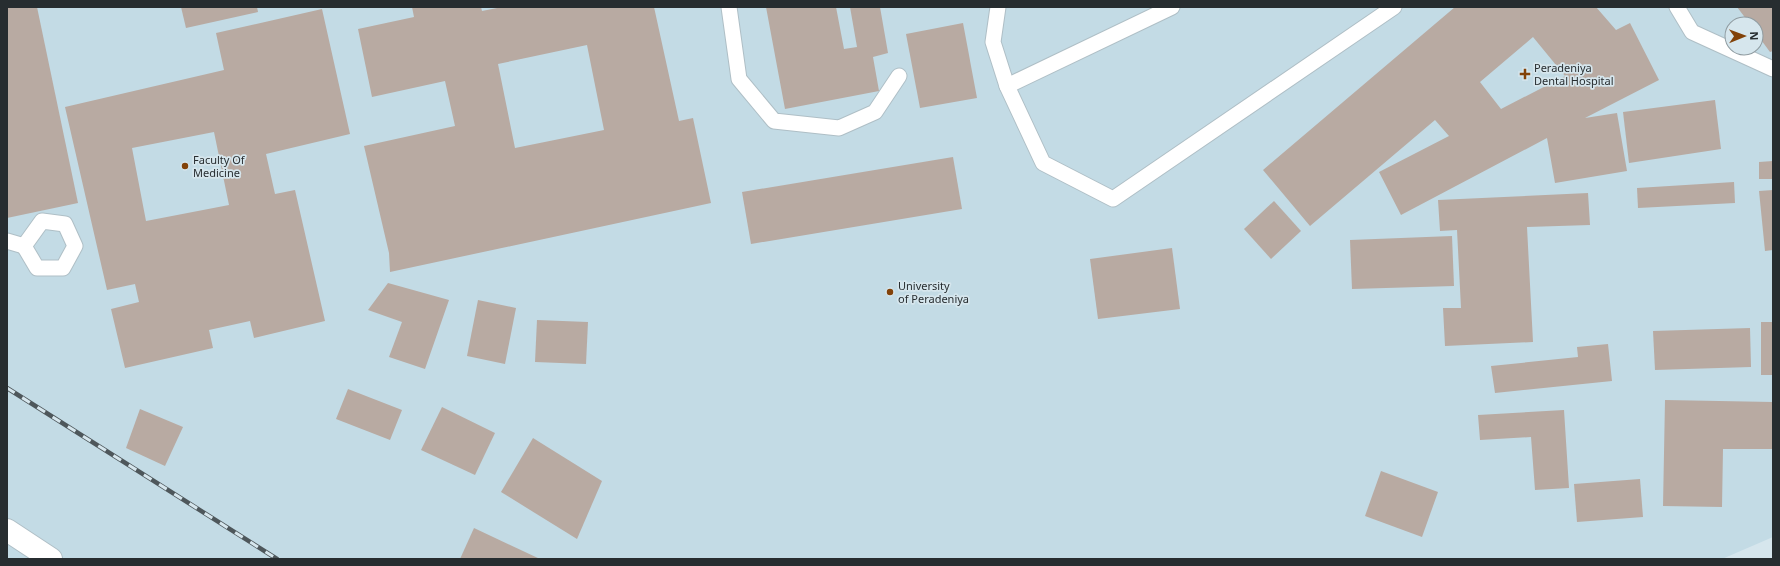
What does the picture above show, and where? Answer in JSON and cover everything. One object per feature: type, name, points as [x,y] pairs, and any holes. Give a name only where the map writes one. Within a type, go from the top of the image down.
[{"type":"street","points":[[7,530],[51,559]]},
{"type":"lane","points":[[729,7],[739,79],[774,121],[839,128],[875,112],[899,76]]},
{"type":"lane","points":[[998,7],[993,42],[1007,86],[1043,163],[1113,199],[1394,7]]},
{"type":"lane","points":[[1007,86],[1172,7]]},
{"type":"lane","points":[[1677,7],[1692,32],[1773,69]]},
{"type":"lane","points":[[7,241],[24,246]]},
{"type":"shaded area","name":"University of Peradeniya","points":[[7,7],[1773,7],[1773,537],[1722,559],[7,559]]},
{"type":"building","points":[[7,7],[37,7],[78,203],[7,218]]},
{"type":"building","points":[[181,7],[257,7],[258,12],[186,28]]},
{"type":"building","points":[[412,7],[481,7],[482,11],[502,7],[654,7],[679,121],[693,118],[711,203],[390,272],[389,253],[364,146],[455,126],[445,81],[372,97],[358,29],[414,17]],"holes":[[[587,45],[604,130],[515,148],[498,64]]]},
{"type":"building","points":[[766,7],[836,7],[844,49],[857,47],[850,7],[880,7],[888,53],[873,57],[879,91],[785,109]]},
{"type":"building","points":[[1455,7],[1596,7],[1616,30],[1630,23],[1659,80],[1585,118],[1617,113],[1627,171],[1555,183],[1547,138],[1401,215],[1379,172],[1449,136],[1435,120],[1310,226],[1263,170]],"holes":[[[1533,37],[1565,76],[1501,109],[1480,82]]]},
{"type":"building","points":[[1737,7],[1773,7],[1773,51],[1770,52],[1764,44],[1764,16],[1744,16]]},
{"type":"building","points":[[322,9],[350,134],[266,154],[275,194],[295,190],[325,321],[254,338],[250,321],[209,330],[213,348],[125,368],[111,309],[139,302],[135,284],[107,290],[65,107],[224,70],[216,33]],"holes":[[[214,132],[229,205],[146,221],[132,148]]]},
{"type":"building","points":[[963,23],[977,98],[920,108],[906,34]]},
{"type":"building","points":[[1715,100],[1721,149],[1629,163],[1623,112]]},
{"type":"building","points":[[953,157],[962,209],[751,244],[742,192]]},
{"type":"building","points":[[1773,161],[1773,179],[1759,179],[1759,162]]},
{"type":"building","points":[[1734,182],[1735,203],[1638,208],[1637,188]]},
{"type":"building","points":[[1773,190],[1773,250],[1765,251],[1759,191]]},
{"type":"building","points":[[1588,193],[1590,225],[1527,227],[1533,342],[1445,346],[1443,308],[1461,308],[1457,230],[1440,231],[1438,200]]},
{"type":"building","points":[[1274,201],[1301,231],[1271,259],[1244,229]]},
{"type":"building","points":[[1452,236],[1454,286],[1352,289],[1350,240]]},
{"type":"building","points":[[1172,248],[1180,309],[1098,319],[1090,259]]},
{"type":"building","points":[[388,283],[449,300],[425,369],[389,357],[402,322],[368,310]]},
{"type":"building","points":[[478,300],[516,308],[505,364],[467,356]]},
{"type":"building","points":[[537,320],[588,322],[586,364],[535,362]]},
{"type":"building","points":[[1761,322],[1773,322],[1773,375],[1761,375]]},
{"type":"building","points":[[1750,328],[1751,367],[1655,370],[1653,331]]},
{"type":"building","points":[[1608,344],[1612,381],[1495,393],[1491,366],[1578,357],[1577,347]]},
{"type":"building","points":[[348,389],[402,410],[390,440],[336,419]]},
{"type":"building","points":[[1665,400],[1773,402],[1773,449],[1723,449],[1722,507],[1663,506]]},
{"type":"building","points":[[442,407],[495,433],[475,475],[421,450]]},
{"type":"building","points":[[140,409],[183,427],[165,466],[126,448]]},
{"type":"building","points":[[1564,410],[1569,488],[1535,490],[1531,437],[1480,440],[1478,415]]},
{"type":"building","points":[[533,438],[602,481],[577,539],[501,492]]},
{"type":"building","points":[[1381,471],[1438,492],[1422,537],[1365,516]]},
{"type":"building","points":[[1640,479],[1643,517],[1577,522],[1574,484]]},
{"type":"building","points":[[474,528],[540,559],[460,559]]},
{"type":"railway","points":[[7,388],[277,559]]},
{"type":"place","name":"Peradeniya Dental Hospital","points":[[1525,74]]},
{"type":"place","name":"Faculty Of Medicine","points":[[185,166]]},
{"type":"place","name":"University of Peradeniya","points":[[890,292]]}]
